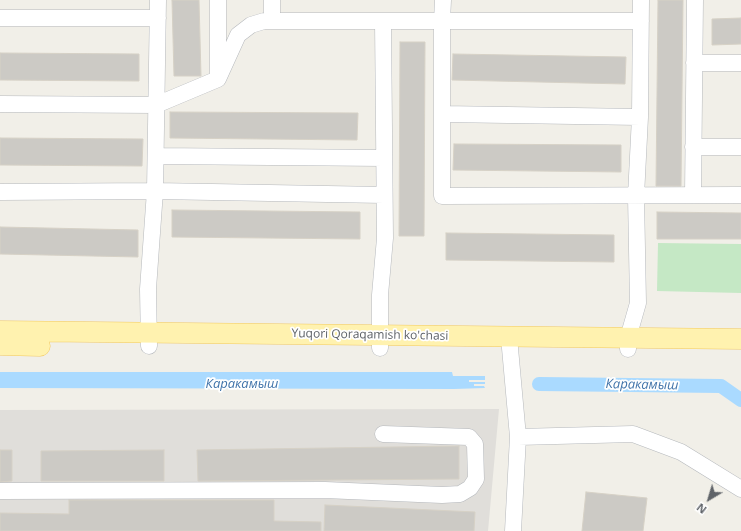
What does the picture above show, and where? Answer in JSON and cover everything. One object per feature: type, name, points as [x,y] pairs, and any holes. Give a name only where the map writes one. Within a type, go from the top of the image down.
[{"type":"main road","name":"Yuqori Qoraqamish ko'chasi","points":[[0,331],[149,340]]},
{"type":"main road","name":"Yuqori Qoraqamish ko'chasi","points":[[628,344],[741,339]]},
{"type":"main road","name":"Yuqori Qoraqamish ko'chasi","points":[[0,346],[149,340],[628,344],[741,350]]},
{"type":"lane","points":[[149,340],[148,288],[155,191],[158,0]]},
{"type":"lane","points":[[218,0],[218,79]]},
{"type":"lane","points":[[272,0],[272,20]]},
{"type":"lane","points":[[443,0],[442,196],[741,195]]},
{"type":"lane","points":[[628,344],[638,303],[636,196],[640,117],[641,0]]},
{"type":"lane","points":[[693,195],[695,0]]},
{"type":"lane","points":[[0,18],[158,18]]},
{"type":"lane","points":[[0,104],[156,105],[218,79],[242,32],[258,23],[272,20],[641,21]]},
{"type":"lane","points":[[379,342],[385,238],[383,21]]},
{"type":"lane","points":[[694,64],[741,63]]},
{"type":"lane","points":[[442,114],[640,117]]},
{"type":"lane","points":[[693,147],[741,147]]},
{"type":"lane","points":[[156,156],[384,158]]},
{"type":"lane","points":[[0,192],[155,191],[384,195]]},
{"type":"lane","points":[[510,343],[518,437],[513,531]]},
{"type":"lane","points":[[0,490],[301,490],[442,495],[460,494],[470,488],[476,479],[475,444],[469,437],[383,434]]},
{"type":"lane","points":[[518,437],[633,434],[681,452],[741,489]]},
{"type":"shaded area","points":[[499,409],[488,531],[0,531],[0,410]]},
{"type":"green space","points":[[658,243],[741,244],[741,293],[657,291]]},
{"type":"water","points":[[0,372],[452,372],[453,376],[485,376],[485,380],[469,380],[469,382],[485,382],[485,384],[474,384],[474,386],[484,386],[485,388],[0,388]]},
{"type":"building","points":[[172,0],[199,0],[201,76],[174,76]]},
{"type":"building","points":[[658,0],[683,0],[681,186],[656,186]]},
{"type":"building","points":[[741,18],[741,44],[712,45],[712,19]]},
{"type":"building","points":[[400,42],[425,42],[424,236],[399,236]]},
{"type":"building","points":[[0,53],[139,54],[139,81],[0,80]]},
{"type":"building","points":[[453,54],[626,57],[625,84],[452,80]]},
{"type":"building","points":[[170,112],[358,113],[357,140],[170,138]]},
{"type":"building","points":[[0,138],[143,139],[142,166],[0,165]]},
{"type":"building","points":[[454,144],[621,145],[621,172],[453,170]]},
{"type":"building","points":[[172,210],[360,212],[360,239],[172,237]]},
{"type":"building","points":[[657,212],[741,213],[741,239],[657,239]]},
{"type":"building","points":[[0,227],[138,230],[138,257],[0,254]]},
{"type":"building","points":[[446,233],[614,235],[614,262],[446,260]]},
{"type":"building","points":[[459,446],[459,479],[198,481],[197,450]]},
{"type":"building","points":[[0,450],[12,450],[12,481],[0,482]]},
{"type":"building","points":[[164,450],[164,481],[41,481],[41,451]]},
{"type":"building","points":[[586,492],[647,498],[643,531],[582,531]]},
{"type":"building","points":[[69,500],[274,500],[274,521],[321,522],[321,531],[0,531],[0,513],[69,514]]},
{"type":"building","points":[[325,505],[475,512],[474,531],[324,531]]},
{"type":"waterway","name":"Каракамыш","points":[[539,384],[721,386],[741,400]]}]
